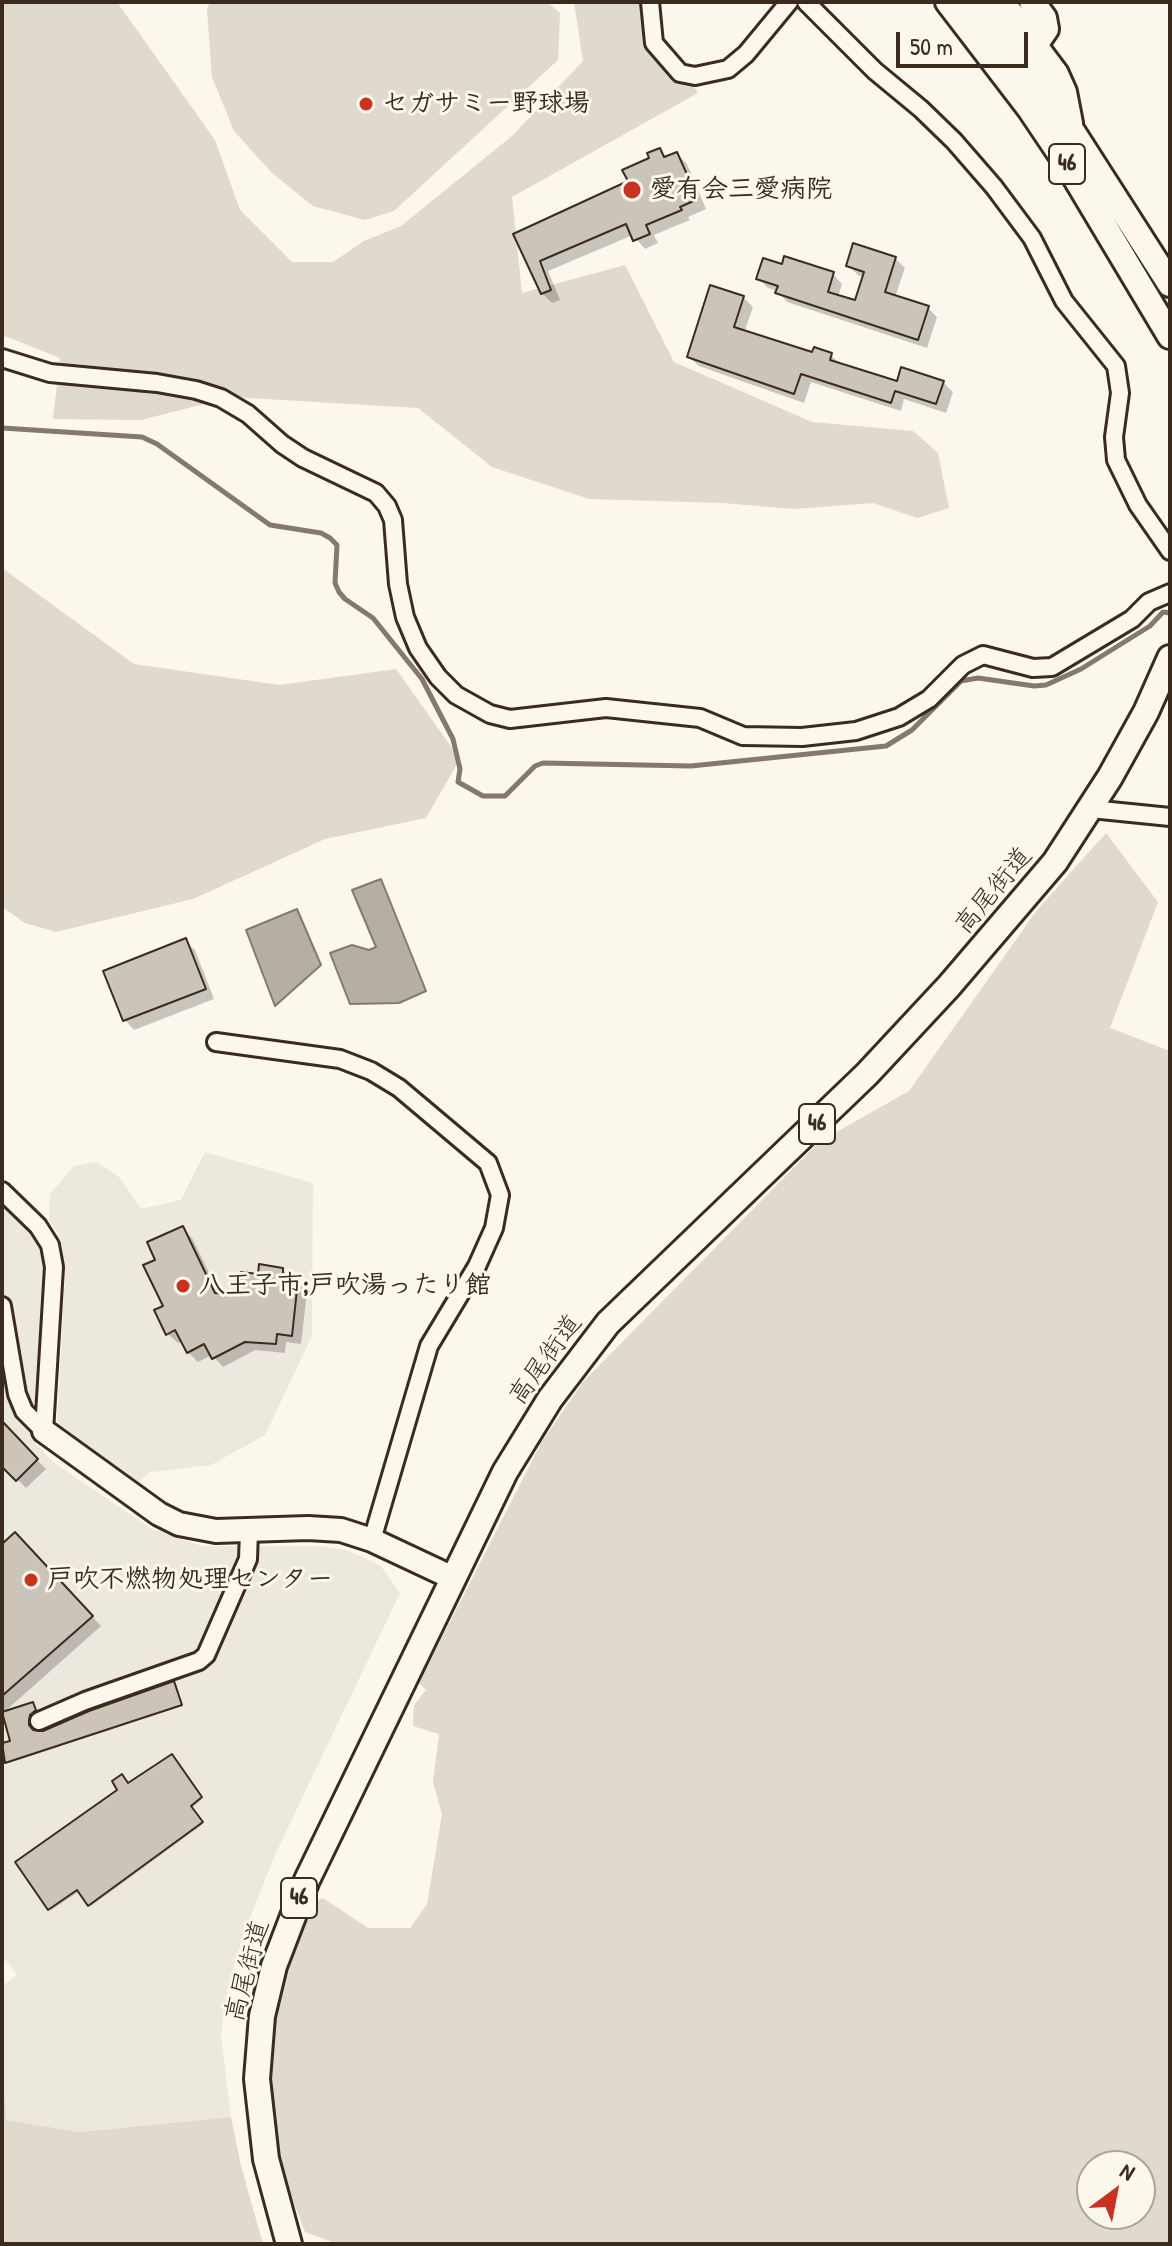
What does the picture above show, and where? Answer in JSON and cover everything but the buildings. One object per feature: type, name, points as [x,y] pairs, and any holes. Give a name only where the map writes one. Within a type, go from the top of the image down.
[{"type":"main road","name":"46","points":[[948,2],[1030,109],[1069,167],[1170,336]]},
{"type":"main road","name":"46","points":[[976,2],[1072,131],[1170,284]]},
{"type":"main road","name":"46","points":[[1002,2],[1061,84],[1072,131]]},
{"type":"main road","points":[[1032,2],[1044,18],[1046,29],[1035,45]]},
{"type":"main road","name":"高尾街道","points":[[289,2244],[266,2159],[258,2098],[258,2046],[267,1991],[281,1944],[307,1880],[519,1448],[593,1341],[636,1295],[887,1054],[1055,862],[1091,809],[1146,712],[1170,658]]},
{"type":"street","points":[[650,2],[654,43],[680,73],[695,76],[728,69],[746,54],[789,2]]},
{"type":"street","points":[[806,2],[875,71],[954,141],[1032,238],[1064,301],[1116,366],[1120,393],[1114,437],[1116,460],[1138,505],[1170,551]]},
{"type":"street","points":[[2,358],[50,373],[157,383],[221,398],[248,414],[303,458],[376,493],[393,520],[398,584],[405,617],[418,648],[438,677],[456,695],[490,714],[510,719],[606,708],[700,718],[743,736],[802,737],[856,731],[899,717],[929,699],[963,665],[983,655],[1033,668],[1052,667],[1132,619],[1149,602],[1170,593]]},
{"type":"street","points":[[1091,809],[1170,817]]},
{"type":"street","points":[[216,1042],[340,1059],[371,1071],[399,1088],[488,1163],[500,1195],[494,1228],[477,1266],[429,1346],[372,1540]]},
{"type":"street","points":[[2,1191],[38,1226],[50,1245],[54,1267],[44,1431]]},
{"type":"street","points":[[2,1306],[17,1394],[24,1411],[44,1431],[159,1514],[179,1524],[216,1531],[341,1530],[372,1540],[453,1578]]},
{"type":"street","points":[[39,1721],[85,1701],[199,1661],[206,1655],[248,1559],[249,1531]]},
{"type":"shaded area","points":[[2,2],[117,2],[215,140],[240,210],[292,262],[333,262],[364,241],[401,226],[512,136],[583,61],[574,2],[642,2],[650,24],[698,93],[512,197],[522,293],[625,265],[674,362],[812,422],[913,431],[938,453],[949,508],[917,518],[873,503],[794,509],[723,503],[589,499],[492,467],[418,408],[232,397],[141,420],[53,419],[60,358],[2,335]]},
{"type":"shaded area","name":"セガサミー野球場","points":[[210,2],[547,2],[560,13],[558,60],[394,211],[365,220],[313,206],[272,173],[234,131],[212,77],[207,10]]},
{"type":"shaded area","points":[[2,568],[134,664],[279,685],[396,669],[460,759],[426,818],[325,839],[193,899],[56,932],[25,923],[2,907]]},
{"type":"shaded area","points":[[1106,833],[1158,902],[1110,1028],[1170,1051],[1170,2244],[337,2244],[305,2232],[279,2163],[266,2076],[272,1997],[298,1911],[323,1898],[368,1928],[410,1928],[427,1904],[442,1814],[433,1782],[439,1734],[413,1726],[414,1705],[426,1690],[419,1683],[541,1443],[583,1382],[819,1142],[909,1091],[1037,910]]},
{"type":"shaded area","points":[[381,879],[426,991],[399,1003],[350,1004],[330,953],[352,945],[369,950],[376,947],[352,890]]},
{"type":"shaded area","points":[[297,909],[321,965],[275,1006],[246,930]]},
{"type":"shaded area","points":[[205,1152],[313,1183],[312,1336],[265,1435],[211,1465],[150,1472],[139,1482],[57,1426],[65,1273],[58,1233],[49,1221],[50,1194],[74,1166],[97,1162],[119,1177],[141,1209],[181,1200]]},
{"type":"shaded area","points":[[2,1202],[34,1233],[46,1262],[34,1442],[53,1462],[152,1529],[202,1546],[317,1546],[344,1549],[380,1565],[400,1593],[274,1857],[243,1936],[228,1987],[221,2035],[231,2117],[80,2132],[5,2120],[2,1986],[17,1975],[2,1955]]},
{"type":"shaded area","points":[[2,2048],[6,2120],[80,2132],[231,2117],[263,2244],[2,2244]]},
{"type":"waterway","points":[[2,428],[142,437],[157,444],[270,525],[321,533],[330,538],[337,545],[335,583],[339,592],[373,618],[422,679],[453,739],[460,769],[458,782],[483,796],[505,796],[535,766],[543,763],[691,766],[886,746],[912,730],[961,681],[978,678],[1046,685],[1081,669],[1150,626],[1163,612],[1170,613]]},
{"type":"place","name":"セガサミー野球場","points":[[366,104]]},
{"type":"place","name":"愛有会三愛病院","points":[[632,190]]},
{"type":"place","name":"八王子市;戸吹湯ったり館","points":[[183,1286]]},
{"type":"place","name":"戸吹不燃物処理センター","points":[[31,1580]]}]
